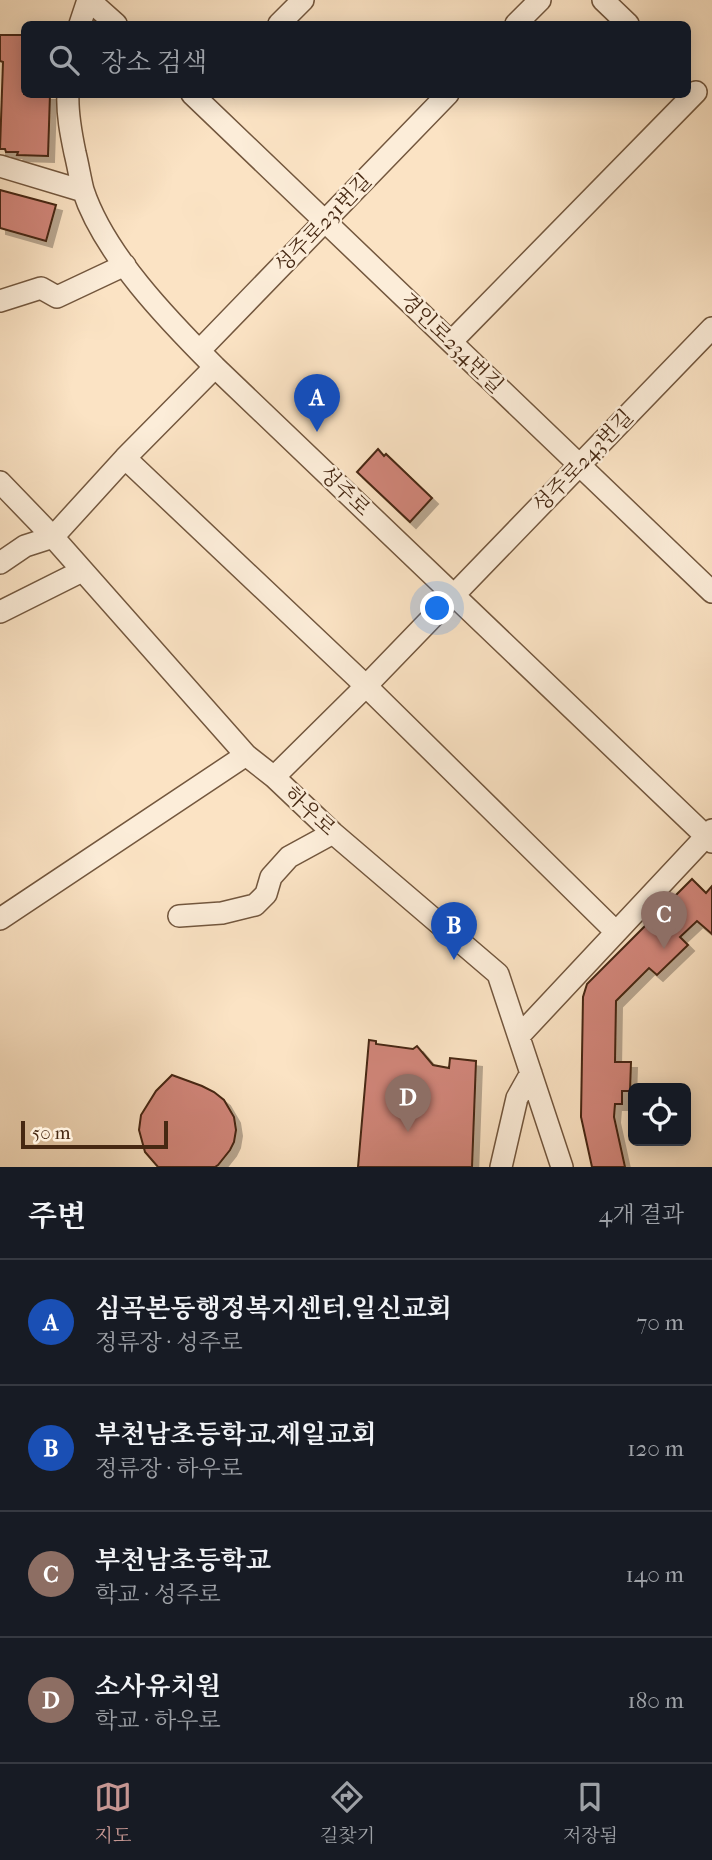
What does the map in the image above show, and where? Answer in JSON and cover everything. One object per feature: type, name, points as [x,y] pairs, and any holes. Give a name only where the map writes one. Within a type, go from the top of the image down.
[{"type":"street","points":[[81,21],[88,0],[112,21]]},
{"type":"street","points":[[282,21],[303,0]]},
{"type":"street","points":[[519,21],[540,0]]},
{"type":"street","points":[[603,0],[625,21]]},
{"type":"street","points":[[692,88],[712,107]]},
{"type":"street","name":"성주로","points":[[68,98],[73,144],[83,191],[99,226],[155,303],[215,367],[710,836],[519,1036]]},
{"type":"street","name":"경인로234번길","points":[[202,98],[324,221],[578,465],[710,586]]},
{"type":"street","name":"성주로231번길","points":[[199,351],[444,98]]},
{"type":"street","points":[[451,342],[683,98]]},
{"type":"street","points":[[0,166],[83,191]]},
{"type":"street","points":[[0,300],[41,288],[57,297],[125,265]]},
{"type":"street","name":"성주로243번길","points":[[274,777],[366,686],[712,328]]},
{"type":"street","points":[[0,563],[25,546],[53,537],[125,458],[215,367]]},
{"type":"street","points":[[125,458],[366,686],[616,932]]},
{"type":"street","name":"하우로","points":[[0,482],[53,537],[247,755],[333,833],[498,974],[562,1167]]},
{"type":"street","points":[[0,612],[82,571]]},
{"type":"street","points":[[0,919],[247,755]]},
{"type":"street","points":[[178,916],[222,913],[255,905],[266,894],[271,877],[289,857],[333,833]]},
{"type":"street","points":[[501,1167],[517,1098],[531,1073]]},
{"type":"building","points":[[0,35],[21,35],[21,98],[50,98],[48,156],[17,155],[18,152],[0,149],[3,62],[0,61]]},
{"type":"building","points":[[0,190],[56,205],[46,241],[0,228]]},
{"type":"building","points":[[378,449],[432,498],[410,522],[357,472]]},
{"type":"building","points":[[692,879],[706,893],[712,886],[712,934],[697,921],[680,937],[688,945],[657,975],[649,968],[616,1001],[615,1062],[631,1062],[628,1091],[622,1091],[622,1104],[615,1104],[614,1117],[625,1167],[592,1167],[581,1117],[583,997],[587,984]]},
{"type":"building","points":[[369,1040],[376,1041],[376,1044],[413,1049],[417,1046],[433,1065],[449,1068],[450,1058],[476,1061],[472,1167],[358,1167]]},
{"type":"building","points":[[172,1075],[214,1092],[224,1100],[234,1117],[234,1142],[215,1167],[158,1167],[145,1152],[139,1130],[141,1115],[156,1091]]},
{"type":"place","name":"심곡본동행정복지센터.일신교회","points":[[317,432]]},
{"type":"place","name":"부천남초등학교","points":[[664,949]]},
{"type":"place","name":"부천남초등학교.제일교회","points":[[454,960]]},
{"type":"place","name":"소사유치원","points":[[408,1132]]}]
